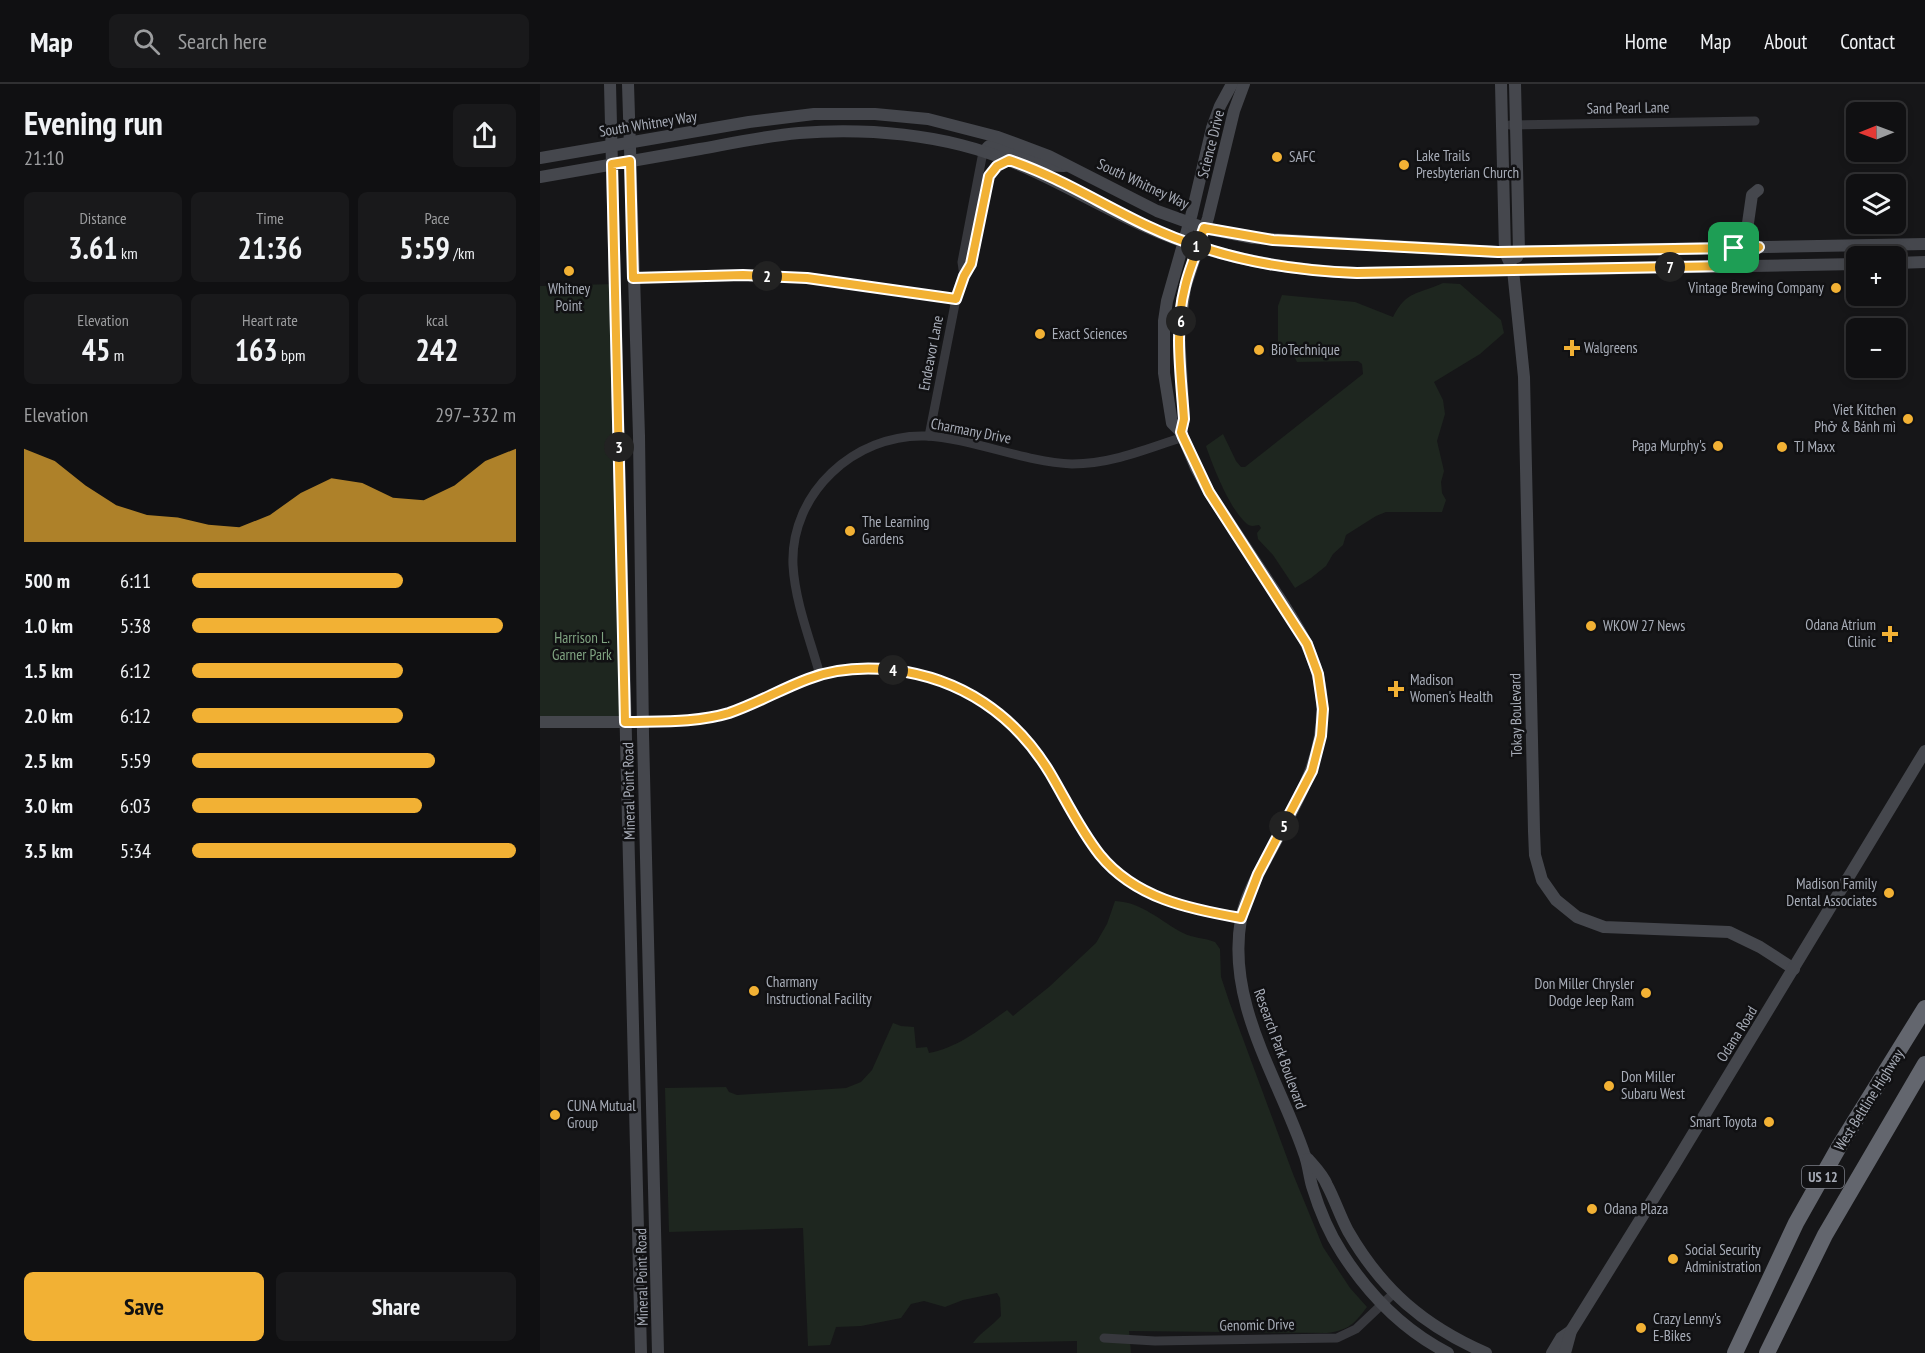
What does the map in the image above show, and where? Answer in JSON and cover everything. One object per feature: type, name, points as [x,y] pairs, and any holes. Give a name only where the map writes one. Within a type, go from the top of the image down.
[{"type":"highway","name":"West Beltline Highway","points":[[1735,1353],[1796,1223],[1840,1145],[1925,1008]]},
{"type":"highway","name":"West Beltline Highway","points":[[1767,1353],[1825,1235],[1925,1064]]},
{"type":"main road","name":"Mineral Point Road","points":[[610,84],[641,1353]]},
{"type":"main road","name":"Mineral Point Road","points":[[628,84],[639,448],[658,1353]]},
{"type":"main road","name":"Science Drive","points":[[1184,242],[1212,128],[1220,106],[1232,84]]},
{"type":"main road","name":"Science Drive","points":[[1198,246],[1234,111],[1244,84]]},
{"type":"main road","name":"Tokay Boulevard","points":[[1501,84],[1505,252],[1513,270],[1524,377],[1534,831],[1535,855],[1542,880],[1556,900],[1577,917],[1604,927],[1729,932],[1760,947],[1794,969]]},
{"type":"main road","name":"Tokay Boulevard","points":[[1513,270],[1519,251],[1515,84]]},
{"type":"main road","name":"South Whitney Way","points":[[540,158],[814,114],[875,114],[928,119],[969,128],[1027,146],[1157,211],[1204,228],[1273,240],[1505,252],[1925,244]]},
{"type":"main road","points":[[540,177],[771,137],[831,132],[889,133],[960,145],[1009,160],[1047,176],[1141,225],[1227,256],[1258,263],[1323,272],[1846,264]]},
{"type":"main road","points":[[983,152],[989,146],[1043,165],[1071,166]]},
{"type":"main road","points":[[1734,248],[1747,230],[1752,195],[1758,190]]},
{"type":"main road","name":"Research Park Boulevard","points":[[1184,242],[1167,301],[1163,351],[1172,423],[1182,435],[1209,492],[1307,644],[1321,690],[1323,723],[1317,756],[1296,805],[1258,874],[1241,918],[1237,953],[1244,999],[1304,1153],[1312,1187],[1333,1236],[1360,1279],[1382,1304],[1411,1330],[1448,1353]]},
{"type":"main road","name":"Research Park Boulevard","points":[[1182,435],[1184,419],[1179,335],[1185,288],[1198,246]]},
{"type":"main road","points":[[1727,266],[1759,247]]},
{"type":"main road","points":[[1757,266],[1778,247]]},
{"type":"main road","points":[[1906,263],[1925,262]]},
{"type":"main road","points":[[540,722],[643,721]]},
{"type":"main road","name":"Odana Road","points":[[1565,1353],[1571,1331],[1925,751]]},
{"type":"main road","name":"Research Park Boulevard","points":[[1304,1153],[1326,1182],[1356,1244],[1394,1293],[1441,1331],[1486,1353]]},
{"type":"main road","name":"Odana Road","points":[[1552,1353],[1561,1338],[1571,1331]]},
{"type":"street","name":"Sand Pearl Lane","points":[[1502,125],[1755,121]]},
{"type":"street","name":"Endeavor Lane","points":[[964,276],[962,262],[983,152]]},
{"type":"street","name":"Endeavor Lane","points":[[929,436],[956,299],[971,264],[989,176],[997,166],[1009,160]]},
{"type":"street","points":[[633,278],[743,275],[796,277],[956,299]]},
{"type":"street","name":"Charmany Drive","points":[[820,675],[794,573],[795,543],[803,513],[825,479],[852,456],[886,440],[929,436],[1042,461],[1074,464],[1115,459],[1182,435]]},
{"type":"street","points":[[643,721],[701,719],[717,716],[745,707],[820,675],[860,669],[893,670],[935,678],[968,692],[1000,713],[1026,739],[1049,771],[1100,855],[1119,872],[1142,889],[1163,900],[1185,907],[1241,918]]},
{"type":"street","name":"Genomic Drive","points":[[1104,1338],[1165,1341],[1337,1338],[1356,1329],[1394,1293]]},
{"type":"green space","points":[[1443,283],[1460,284],[1501,320],[1504,333],[1480,354],[1434,382],[1443,400],[1445,414],[1437,441],[1444,471],[1441,482],[1442,493],[1446,500],[1442,512],[1386,512],[1376,516],[1346,535],[1343,545],[1333,554],[1326,566],[1295,588],[1273,555],[1258,539],[1257,533],[1261,528],[1259,525],[1248,524],[1234,508],[1206,446],[1223,434],[1236,461],[1241,467],[1245,467],[1363,374],[1362,364],[1358,361],[1297,362],[1293,354],[1278,354],[1278,306],[1282,295],[1355,302],[1393,317],[1403,302],[1413,294]]},
{"type":"green space","name":"Harrison L. Garner Park","points":[[615,284],[625,722],[540,722],[540,286]]},
{"type":"green space","points":[[1115,901],[1142,908],[1183,933],[1215,942],[1220,949],[1221,977],[1293,1174],[1323,1247],[1350,1288],[1367,1307],[1350,1325],[1327,1333],[1129,1331],[1131,1353],[1077,1353],[1077,1341],[973,1343],[1001,1316],[1000,1298],[997,1293],[963,1300],[945,1307],[924,1301],[911,1304],[901,1318],[861,1326],[836,1327],[830,1345],[808,1346],[803,1228],[669,1232],[665,1088],[726,1087],[729,1092],[737,1095],[846,1088],[861,1082],[872,1070],[893,1023],[914,1027],[916,1048],[927,1047],[929,1053],[950,1047],[1007,1010],[1013,1016],[1049,987],[1096,943],[1107,924]]},
{"type":"place","name":"SAFC","points":[[1277,157]]},
{"type":"place","name":"Lake Trails Presbyterian Church","points":[[1404,165]]},
{"type":"place","name":"Whitney Point","points":[[569,271]]},
{"type":"place","name":"Vintage Brewing Company","points":[[1836,288]]},
{"type":"place","name":"Exact Sciences","points":[[1040,334]]},
{"type":"place","name":"Walgreens","points":[[1572,348]]},
{"type":"place","name":"BioTechnique","points":[[1259,350]]},
{"type":"place","name":"Viet Kitchen Phở & Bánh mì","points":[[1908,419]]},
{"type":"place","name":"Papa Murphy's","points":[[1718,446]]},
{"type":"place","name":"TJ Maxx","points":[[1782,447]]},
{"type":"place","name":"The Learning Gardens","points":[[850,531]]},
{"type":"place","name":"WKOW 27 News","points":[[1591,626]]},
{"type":"place","name":"Odana Atrium Clinic","points":[[1890,634]]},
{"type":"place","name":"Madison Women's Health","points":[[1396,689]]},
{"type":"place","name":"Madison Family Dental Associates","points":[[1889,893]]},
{"type":"place","name":"Charmany Instructional Facility","points":[[754,991]]},
{"type":"place","name":"Don Miller Chrysler Dodge Jeep Ram","points":[[1646,993]]},
{"type":"place","name":"Don Miller Subaru West","points":[[1609,1086]]},
{"type":"place","name":"CUNA Mutual Group","points":[[555,1115]]},
{"type":"place","name":"Smart Toyota","points":[[1769,1122]]},
{"type":"place","name":"Odana Plaza","points":[[1592,1209]]},
{"type":"place","name":"Social Security Administration","points":[[1673,1259]]},
{"type":"place","name":"Crazy Lenny's E-Bikes","points":[[1641,1328]]},
{"type":"route","points":[[1734,248],[1498,252],[1273,240],[1204,228],[1198,246],[1141,225],[1047,176],[1009,160],[993,169],[989,176],[971,264],[956,299],[807,278],[743,275],[633,278],[630,161],[612,164],[625,722],[701,719],[717,716],[745,707],[820,675],[847,670],[893,670],[935,678],[968,692],[1000,713],[1026,739],[1049,771],[1100,855],[1119,872],[1142,889],[1163,900],[1185,907],[1241,918],[1258,874],[1312,771],[1321,736],[1323,709],[1318,674],[1307,644],[1209,492],[1186,447],[1181,432],[1184,419],[1179,335],[1185,288],[1198,246],[1258,263],[1323,272],[1357,273],[1727,266],[1759,247],[1734,248]]}]
